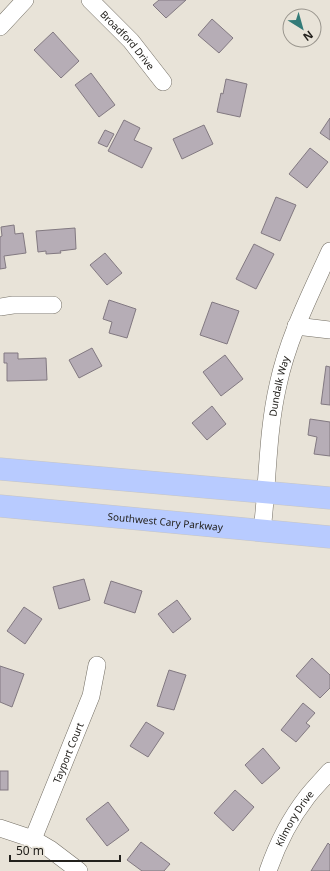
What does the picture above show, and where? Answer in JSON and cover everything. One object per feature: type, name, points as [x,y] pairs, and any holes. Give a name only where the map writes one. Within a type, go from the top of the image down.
[{"type":"main road","points":[[0,469],[330,498]]},
{"type":"main road","name":"Southwest Cary Parkway","points":[[0,506],[330,537]]},
{"type":"street","points":[[0,27],[25,0]]},
{"type":"street","name":"Broadford Drive","points":[[90,0],[131,40],[163,82]]},
{"type":"street","name":"Dundalk Way","points":[[262,531],[273,408],[278,384],[296,326],[330,251]]},
{"type":"street","points":[[0,307],[14,305],[53,305]]},
{"type":"street","points":[[296,326],[330,330]]},
{"type":"street","name":"Tayport Court","points":[[33,839],[91,696],[97,665]]},
{"type":"street","name":"Kilmory Drive","points":[[268,871],[273,857],[298,810],[330,771]]},
{"type":"street","points":[[0,828],[33,839],[50,849],[79,871]]},
{"type":"building","points":[[159,0],[186,0],[166,18],[153,5]]},
{"type":"building","points":[[212,19],[233,38],[219,53],[198,35]]},
{"type":"building","points":[[53,32],[79,61],[61,78],[34,50]]},
{"type":"building","points":[[91,73],[115,105],[99,117],[75,85]]},
{"type":"building","points":[[226,79],[247,84],[240,117],[217,112]]},
{"type":"building","points":[[330,118],[330,140],[320,133]]},
{"type":"building","points":[[124,120],[140,128],[134,140],[152,148],[142,168],[108,151]]},
{"type":"building","points":[[204,125],[213,144],[182,159],[173,139]]},
{"type":"building","points":[[105,130],[114,134],[107,147],[98,143]]},
{"type":"building","points":[[310,148],[328,162],[307,188],[289,174]]},
{"type":"building","points":[[276,197],[296,205],[280,241],[261,233]]},
{"type":"building","points":[[14,225],[15,234],[23,233],[26,253],[4,256],[6,268],[0,269],[0,237],[2,236],[1,227]]},
{"type":"building","points":[[75,228],[76,249],[60,251],[61,253],[46,254],[46,251],[38,252],[36,231]]},
{"type":"building","points":[[254,244],[274,254],[256,289],[236,279]]},
{"type":"building","points":[[105,253],[122,273],[107,285],[90,265]]},
{"type":"building","points":[[109,300],[136,309],[127,338],[109,333],[112,322],[103,319]]},
{"type":"building","points":[[212,302],[239,311],[227,344],[200,335]]},
{"type":"building","points":[[92,348],[102,366],[79,378],[69,360]]},
{"type":"building","points":[[4,353],[18,353],[18,359],[46,358],[47,380],[7,381],[7,363],[4,363]]},
{"type":"building","points":[[225,355],[243,379],[221,396],[203,372]]},
{"type":"building","points":[[326,366],[330,367],[330,405],[321,404]]},
{"type":"building","points":[[212,406],[226,424],[207,440],[192,423]]},
{"type":"building","points":[[310,419],[330,422],[330,456],[314,454],[317,437],[308,435]]},
{"type":"building","points":[[84,579],[90,600],[59,609],[53,587]]},
{"type":"building","points":[[111,581],[142,591],[135,613],[104,603]]},
{"type":"building","points":[[177,600],[191,619],[173,633],[158,614]]},
{"type":"building","points":[[24,607],[42,619],[25,644],[7,631]]},
{"type":"building","points":[[312,658],[330,675],[330,688],[320,698],[296,676]]},
{"type":"building","points":[[0,666],[24,674],[12,707],[0,702]]},
{"type":"building","points":[[169,670],[186,675],[174,710],[157,706]]},
{"type":"building","points":[[303,703],[315,713],[306,723],[310,726],[296,742],[281,730]]},
{"type":"building","points":[[146,722],[164,733],[148,757],[130,746]]},
{"type":"building","points":[[263,748],[280,768],[262,784],[245,765]]},
{"type":"building","points":[[0,771],[8,771],[8,790],[0,790]]},
{"type":"building","points":[[235,790],[254,807],[233,831],[214,813]]},
{"type":"building","points":[[108,802],[129,830],[107,846],[86,819]]},
{"type":"building","points":[[141,842],[170,864],[164,871],[142,871],[127,860]]},
{"type":"building","points":[[328,843],[330,845],[330,871],[311,871]]}]
